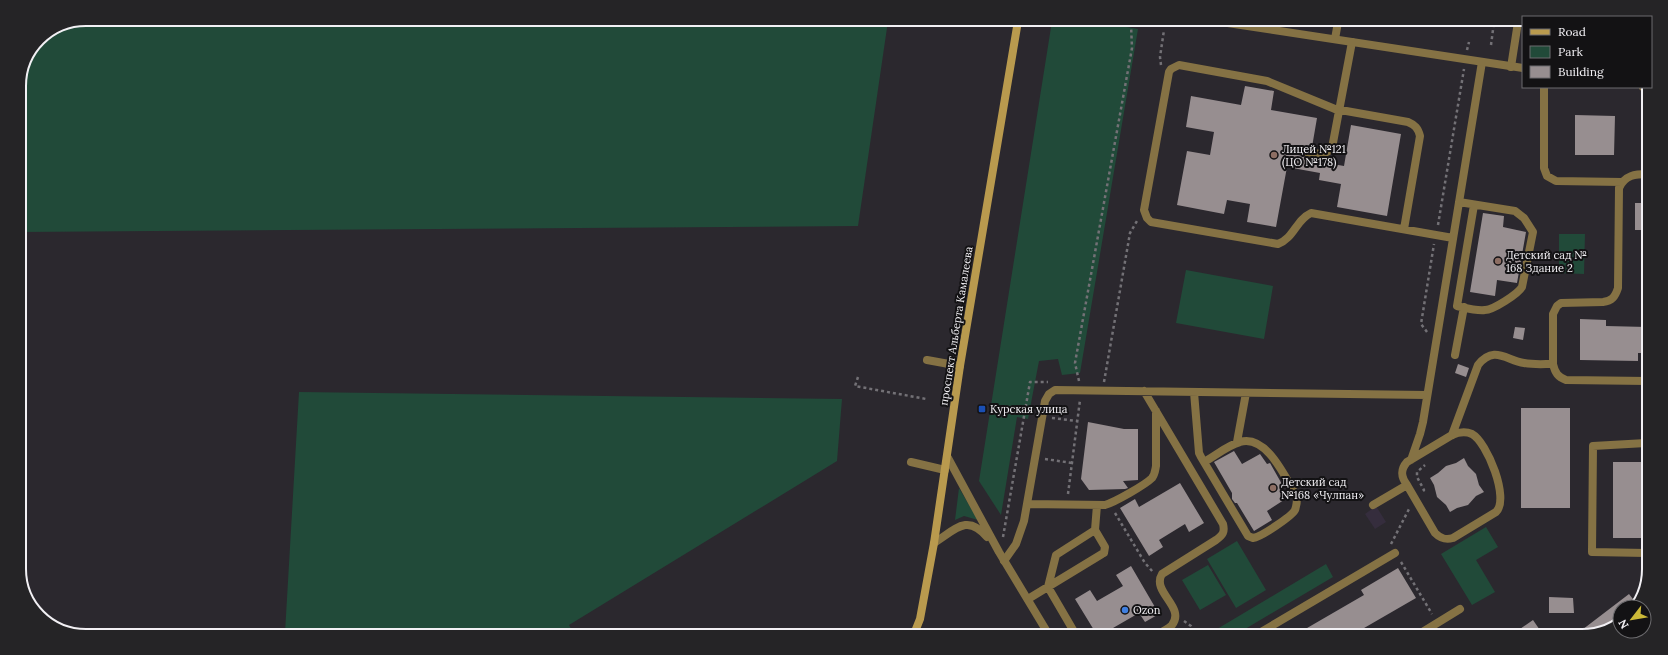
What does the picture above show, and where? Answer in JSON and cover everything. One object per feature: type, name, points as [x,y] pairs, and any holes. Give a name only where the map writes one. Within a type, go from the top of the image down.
[{"type":"main road","name":"проспект Альберта Камалеева","points":[[916,629],[920,619],[934,543],[948,458],[960,366],[1017,26]]},
{"type":"street","points":[[1248,26],[1522,68]]},
{"type":"street","points":[[1335,39],[1337,26]]},
{"type":"street","points":[[1511,67],[1517,26]]},
{"type":"street","points":[[1297,150],[1322,154],[1328,152],[1334,145],[1352,42]]},
{"type":"street","points":[[1411,460],[1420,434],[1427,395],[1482,62]]},
{"type":"street","points":[[1404,229],[1420,136],[1419,131],[1413,124],[1318,103],[1266,81],[1179,65],[1172,69],[1167,77],[1144,210],[1145,215],[1152,222],[1278,244],[1286,240],[1302,218],[1311,213],[1453,238]]},
{"type":"street","points":[[1544,88],[1544,168],[1547,176],[1556,182],[1622,182]]},
{"type":"street","points":[[1642,174],[1634,174],[1622,182],[1619,188],[1618,288],[1616,295],[1613,299],[1603,302],[1561,303],[1556,306],[1553,314],[1553,364],[1555,372],[1558,376],[1566,380],[1642,381]]},
{"type":"street","points":[[1442,304],[1490,310],[1520,290],[1524,284],[1532,232],[1524,218],[1515,212],[1459,202]]},
{"type":"street","points":[[1455,355],[1474,205]]},
{"type":"street","points":[[1452,435],[1478,365],[1485,358],[1492,355],[1503,355],[1526,364],[1553,364]]},
{"type":"street","points":[[927,360],[960,366]]},
{"type":"street","points":[[1004,561],[1016,544],[1024,521],[1045,401],[1052,392],[1059,390],[1103,390],[1427,395]]},
{"type":"street","points":[[1144,391],[1221,521],[1224,529],[1222,536],[1164,572],[1160,577],[1160,586],[1176,615],[1173,623],[1164,629]]},
{"type":"street","points":[[1194,392],[1198,446],[1204,462],[1248,536],[1255,538],[1264,534],[1294,511],[1297,497],[1270,453],[1252,443],[1243,441],[1237,442],[1204,462]]},
{"type":"street","points":[[1237,442],[1246,393]]},
{"type":"street","points":[[1028,504],[1109,504],[1148,481],[1154,475],[1156,466],[1156,411]]},
{"type":"street","points":[[1458,432],[1465,432],[1477,437],[1498,475],[1499,510],[1453,538],[1445,539],[1439,537],[1435,533],[1403,479],[1402,470],[1404,465],[1411,460],[1458,432]]},
{"type":"street","points":[[1642,443],[1594,446],[1592,552],[1642,553]]},
{"type":"street","points":[[948,458],[1004,561],[1045,629]]},
{"type":"street","points":[[911,462],[946,470]]},
{"type":"street","points":[[1373,505],[1407,485]]},
{"type":"street","points":[[1028,600],[1104,553],[1105,547],[1095,530],[1097,505]]},
{"type":"street","points":[[934,543],[964,524],[970,524],[982,531],[999,552]]},
{"type":"street","points":[[1072,629],[1048,587],[1056,555],[1095,530]]},
{"type":"street","points":[[1266,629],[1395,552]]},
{"type":"street","points":[[1427,629],[1460,609]]},
{"type":"path","points":[[1066,504],[1082,390],[1076,371],[1076,363],[1132,48],[1131,26]]},
{"type":"path","points":[[1491,45],[1493,26]]},
{"type":"path","points":[[1164,30],[1160,62],[1167,77]]},
{"type":"path","points":[[1429,334],[1421,324],[1469,42]]},
{"type":"path","points":[[1103,390],[1130,234],[1135,224],[1145,215]]},
{"type":"path","points":[[858,377],[855,386],[926,399]]},
{"type":"path","points":[[1043,417],[1078,421]]},
{"type":"path","points":[[1036,458],[1072,462]]},
{"type":"path","points":[[1382,560],[1415,499]]},
{"type":"path","points":[[1109,504],[1145,563],[1160,577]]},
{"type":"path","points":[[1395,552],[1437,623]]},
{"type":"path","points":[[1176,615],[1191,626],[1193,629]]},
{"type":"shaded area","points":[[1376,506],[1386,522],[1375,529],[1365,514]]},
{"type":"green space","points":[[86,26],[887,26],[858,226],[26,232],[27,75],[36,53],[53,36],[75,27]]},
{"type":"green space","points":[[1051,26],[1121,26],[1138,29],[1080,373],[1062,375],[1058,359],[1039,361],[1028,419],[1017,417],[1001,515],[979,481]]},
{"type":"green space","points":[[1559,234],[1585,234],[1584,274],[1559,273]]},
{"type":"green space","points":[[1186,270],[1273,286],[1264,339],[1176,323]]},
{"type":"green space","points":[[299,392],[842,399],[837,461],[569,625],[571,629],[285,629]]},
{"type":"green space","points":[[959,488],[978,520],[964,516],[955,520]]},
{"type":"green space","points":[[1486,527],[1498,547],[1476,560],[1495,592],[1472,605],[1441,554]]},
{"type":"green space","points":[[1237,541],[1266,590],[1236,608],[1207,559]]},
{"type":"green space","points":[[1326,564],[1333,577],[1245,629],[1217,629]]},
{"type":"green space","points":[[1208,565],[1226,595],[1200,610],[1182,580]]},
{"type":"building","points":[[1245,86],[1274,91],[1271,110],[1317,118],[1312,147],[1296,145],[1292,149],[1294,154],[1310,158],[1310,160],[1344,166],[1351,125],[1401,134],[1387,216],[1337,207],[1341,184],[1319,180],[1320,173],[1287,167],[1276,227],[1247,222],[1250,204],[1227,200],[1224,214],[1177,205],[1187,151],[1210,155],[1214,132],[1186,127],[1191,96],[1241,105]]},
{"type":"building","points":[[1575,115],[1615,116],[1614,155],[1575,155]]},
{"type":"building","points":[[1635,203],[1642,203],[1642,230],[1635,230]]},
{"type":"building","points":[[1483,213],[1504,216],[1503,227],[1526,232],[1517,283],[1497,280],[1495,296],[1470,292]]},
{"type":"building","points":[[1580,319],[1606,320],[1606,326],[1642,327],[1642,353],[1638,353],[1638,361],[1580,360]]},
{"type":"building","points":[[1515,327],[1525,328],[1523,340],[1513,338]]},
{"type":"building","points":[[1458,364],[1469,368],[1466,377],[1455,373]]},
{"type":"building","points":[[1521,408],[1570,408],[1570,508],[1521,508]]},
{"type":"building","points":[[1088,422],[1124,429],[1138,429],[1138,480],[1123,481],[1128,488],[1089,490],[1081,479]]},
{"type":"building","points":[[1234,451],[1242,464],[1260,454],[1267,464],[1270,463],[1283,486],[1281,488],[1287,498],[1267,511],[1272,520],[1254,531],[1237,503],[1235,503],[1232,499],[1232,493],[1214,462]]},
{"type":"building","points":[[1464,458],[1468,466],[1476,474],[1479,485],[1484,492],[1476,496],[1468,505],[1450,512],[1446,505],[1437,497],[1434,485],[1430,478],[1446,466],[1456,463]]},
{"type":"building","points":[[1613,462],[1642,462],[1642,538],[1613,538]]},
{"type":"building","points":[[1180,483],[1204,523],[1189,532],[1185,524],[1159,540],[1163,547],[1149,556],[1120,508],[1135,499],[1139,507]]},
{"type":"building","points":[[1131,566],[1159,614],[1145,622],[1139,613],[1114,629],[1093,629],[1075,599],[1090,590],[1097,601],[1123,586],[1116,575]]},
{"type":"building","points":[[1398,568],[1416,598],[1362,629],[1305,629],[1364,595],[1361,590]]},
{"type":"building","points":[[1629,594],[1633,599],[1622,599]]},
{"type":"building","points":[[1549,597],[1573,598],[1574,613],[1549,613]]},
{"type":"building","points":[[1612,607],[1612,621],[1601,626],[1583,629]]},
{"type":"building","points":[[1533,620],[1539,629],[1520,629]]},
{"type":"place","name":"Лицей №121 (ЦО №178)","points":[[1274,155]]},
{"type":"place","name":"Детский сад № 168 Здание 2","points":[[1498,261]]},
{"type":"place","name":"Курская улица","points":[[982,409]]},
{"type":"place","name":"Детский сад №168 «Чулпан»","points":[[1273,488]]},
{"type":"place","name":"Ozon","points":[[1125,610]]}]
